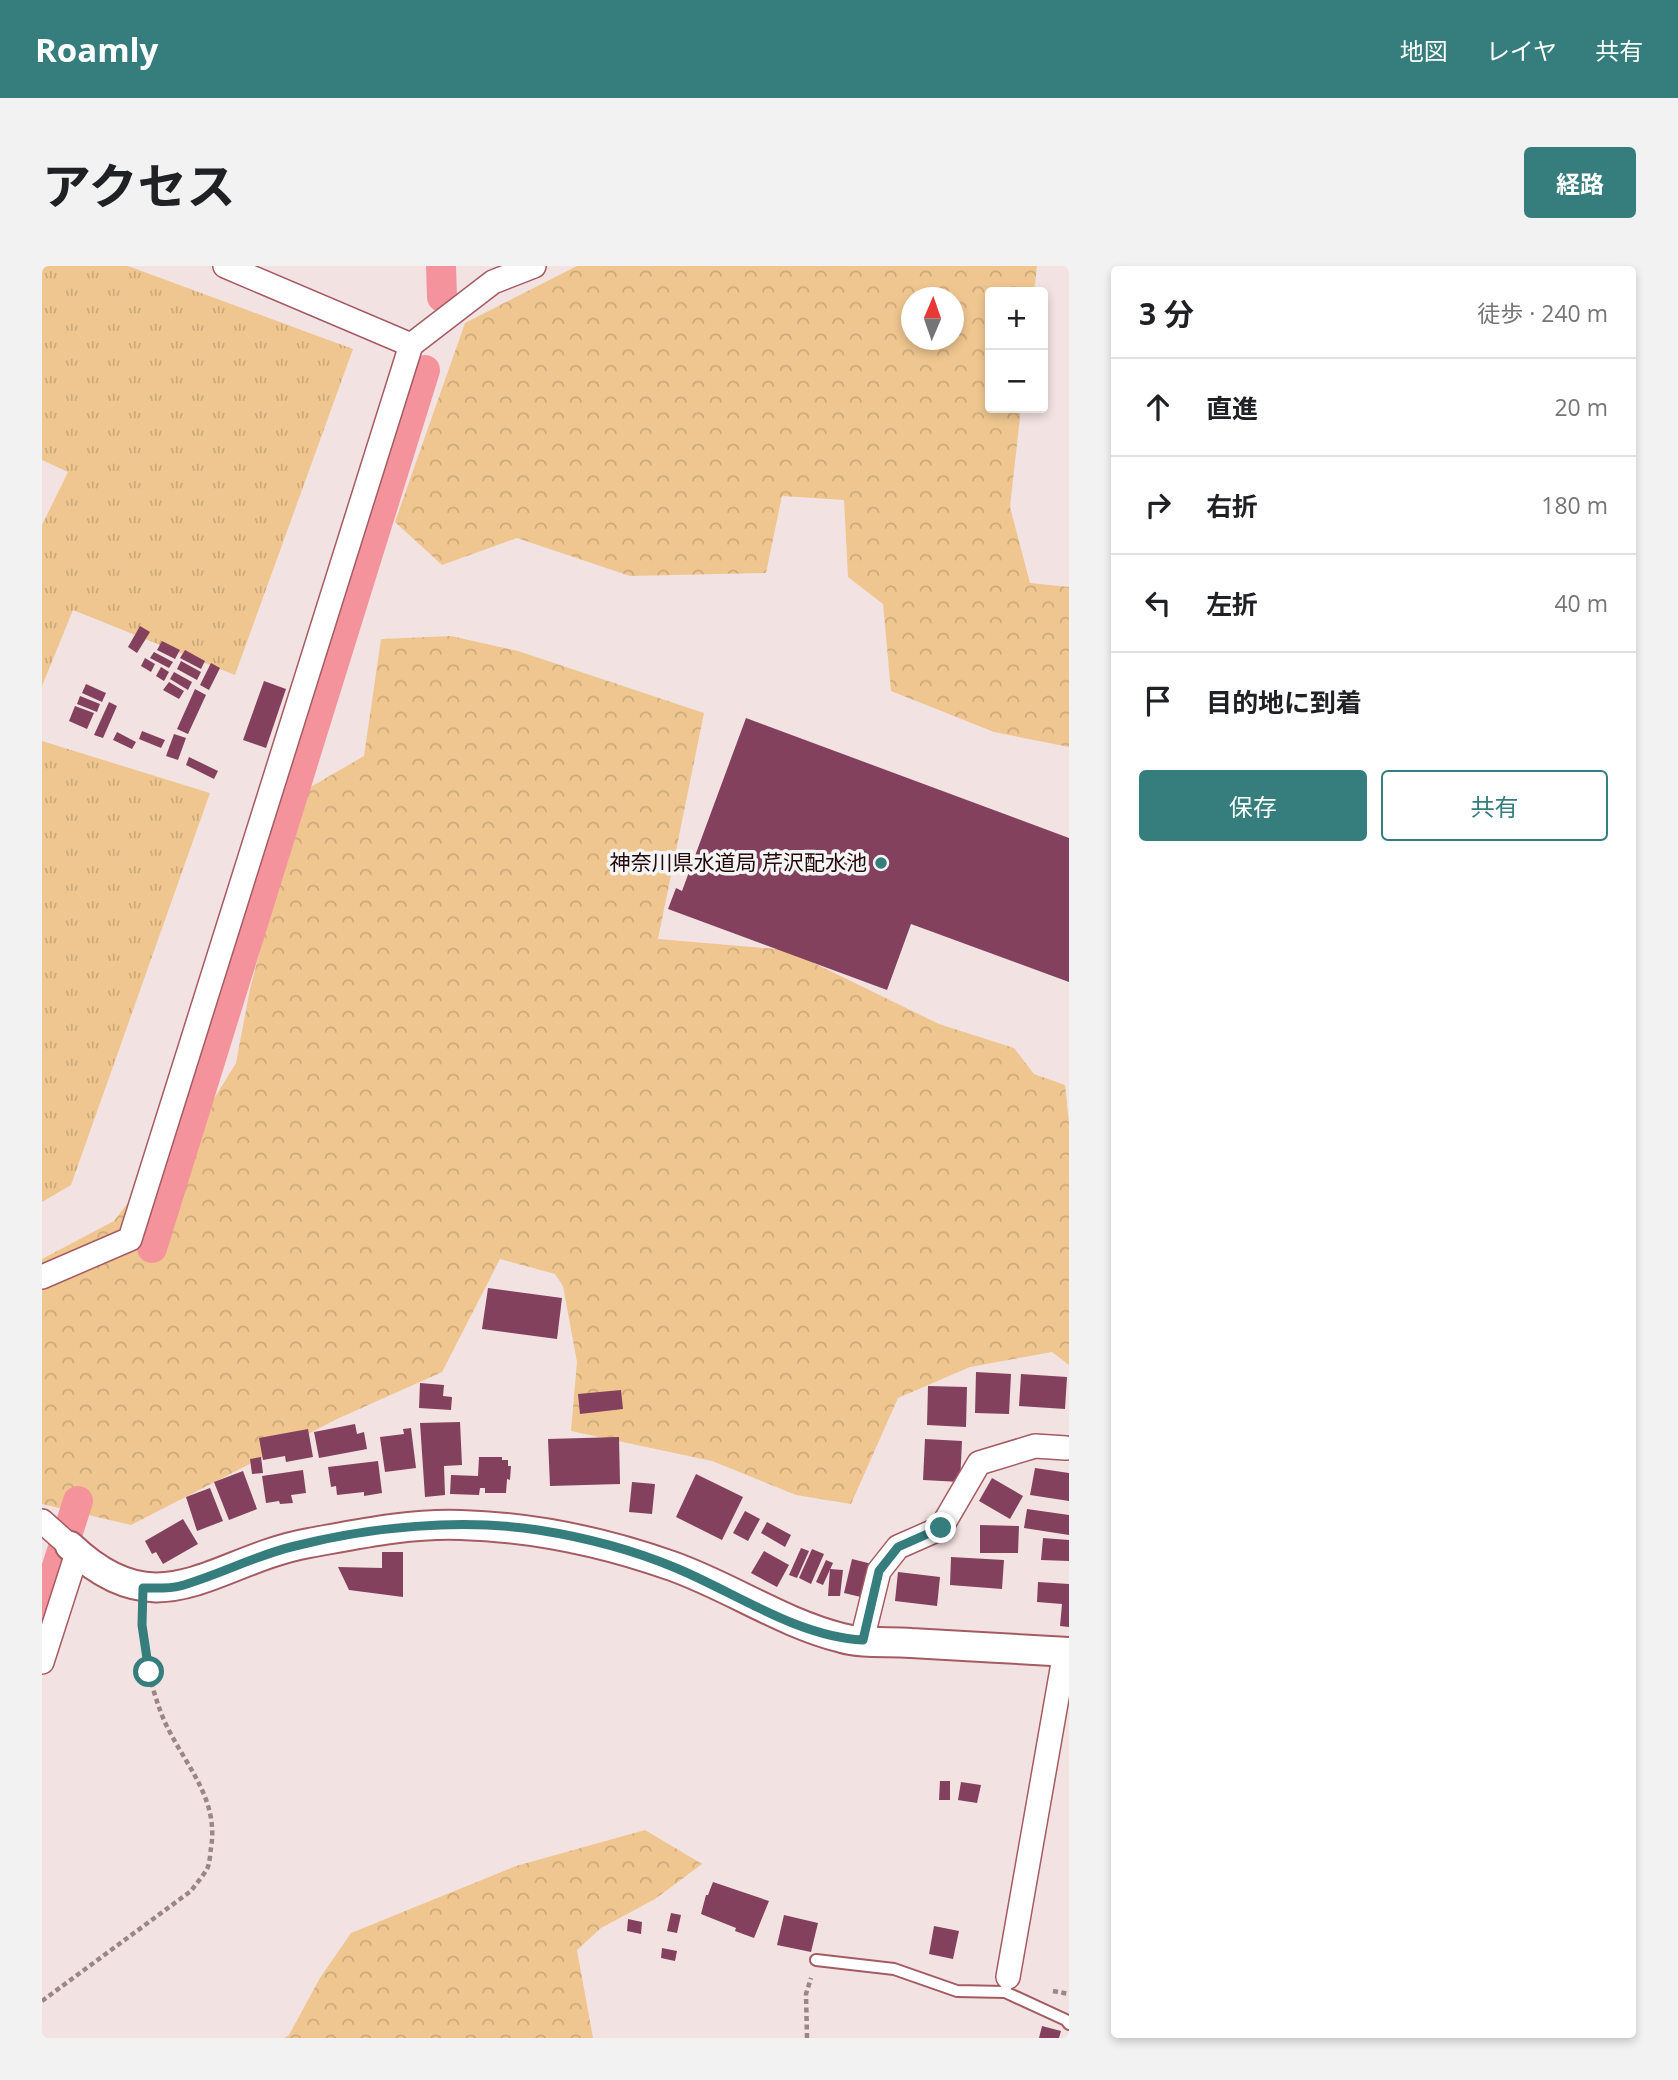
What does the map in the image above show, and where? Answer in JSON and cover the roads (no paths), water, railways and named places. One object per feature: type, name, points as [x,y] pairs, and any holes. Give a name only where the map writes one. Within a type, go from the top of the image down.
[{"type":"street","points":[[225,266],[411,345]]},
{"type":"street","points":[[42,1277],[130,1239],[411,345],[493,282],[534,266]]},
{"type":"street","points":[[863,1640],[879,1571],[898,1547],[941,1528],[979,1463],[1035,1446],[1066,1448]]},
{"type":"street","points":[[42,1662],[62,1538],[117,1580],[143,1588],[178,1587],[294,1546],[375,1531],[459,1525],[537,1530],[609,1546],[675,1567],[795,1623],[845,1639],[1067,1652],[1006,1985]]},
{"type":"lane","points":[[816,1960],[894,1969],[957,1991],[1006,1985],[1069,2024]]},
{"type":"waterway","points":[[441,266],[442,297]]},
{"type":"waterway","points":[[152,1248],[425,370]]},
{"type":"waterway","points":[[42,1613],[78,1501]]},
{"type":"place","name":"神奈川県水道局 芹沢配水池","points":[[881,863]]}]
